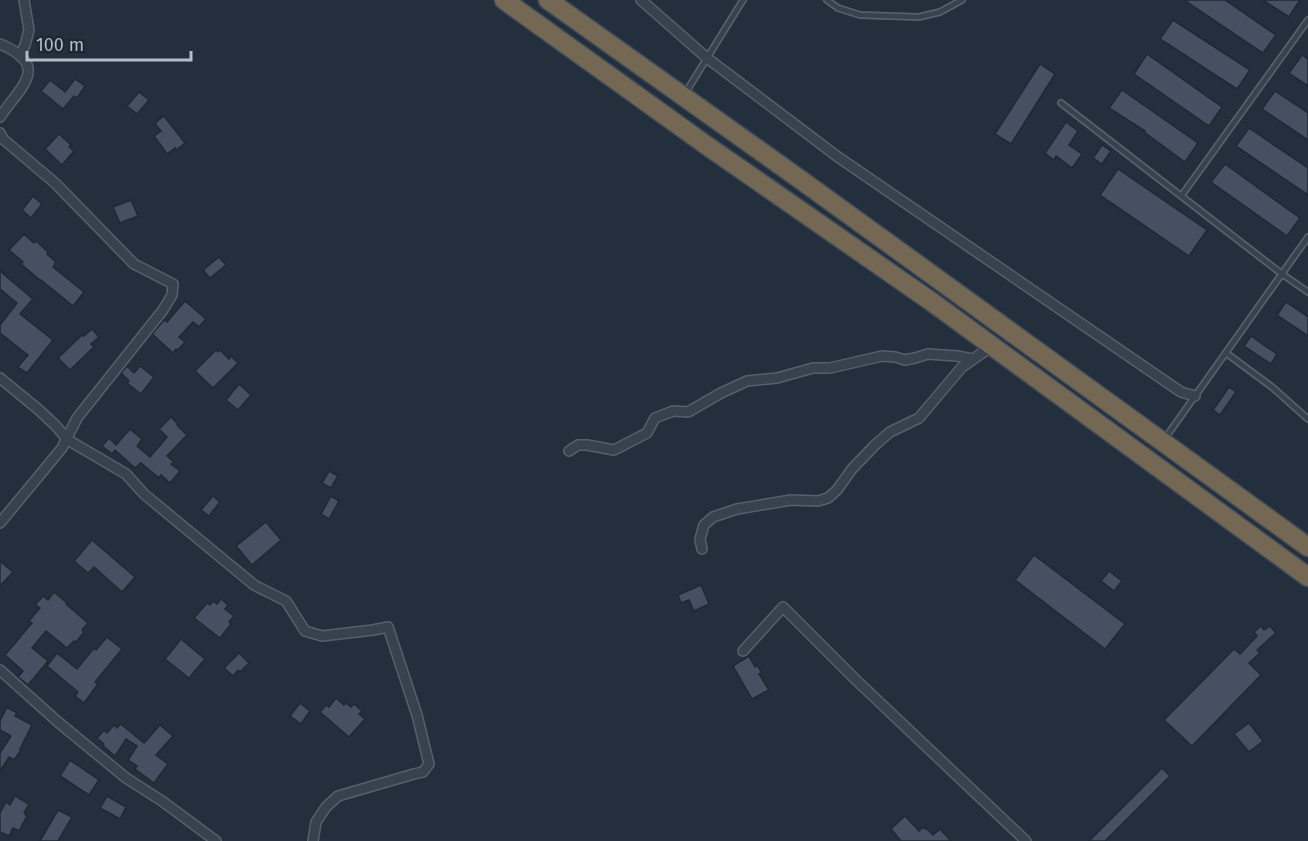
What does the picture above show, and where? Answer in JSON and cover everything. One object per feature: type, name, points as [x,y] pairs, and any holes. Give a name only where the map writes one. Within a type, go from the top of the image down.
[{"type":"highway","points":[[504,0],[706,145],[932,302],[1308,577]]},
{"type":"highway","points":[[548,0],[1308,547]]},
{"type":"street","points":[[20,56],[29,30],[24,0]]},
{"type":"street","points":[[641,0],[707,58],[838,156],[1181,392],[1195,396]]},
{"type":"street","points":[[0,44],[20,56],[28,66],[29,76],[25,85],[0,117]]},
{"type":"street","points":[[0,133],[16,150],[55,183],[134,264],[173,285],[172,295],[163,310],[77,418],[62,448],[0,523]]},
{"type":"street","points":[[0,141],[16,150]]},
{"type":"street","points":[[702,549],[700,539],[704,525],[713,518],[737,509],[775,502],[818,501],[828,498],[875,445],[890,432],[919,418],[962,366],[992,346]]},
{"type":"street","points":[[569,451],[578,445],[614,450],[647,433],[655,418],[673,411],[688,412],[747,381],[777,378],[813,368],[830,368],[882,356],[905,360],[928,354],[972,359]]},
{"type":"street","points":[[0,378],[39,410],[66,438],[126,474],[144,494],[254,585],[286,601],[305,631],[322,636],[388,627],[417,715],[429,764],[423,772],[338,796],[326,807],[316,822],[314,841]]},
{"type":"street","points":[[743,651],[783,607],[856,680],[1026,841]]},
{"type":"street","points":[[0,670],[126,778],[162,801],[216,841]]},
{"type":"lane","points":[[683,97],[743,0]]},
{"type":"lane","points":[[827,0],[838,8],[860,15],[919,17],[940,12],[962,0]]},
{"type":"lane","points":[[1182,195],[1308,20]]},
{"type":"lane","points":[[1061,103],[1308,291]]},
{"type":"lane","points":[[1162,442],[1308,237]]},
{"type":"lane","points":[[1226,352],[1272,387],[1308,419]]},
{"type":"building","points":[[1184,0],[1225,0],[1276,35],[1263,53]]},
{"type":"building","points":[[1263,0],[1300,0],[1289,17]]},
{"type":"building","points":[[1173,20],[1250,70],[1237,89],[1160,39]]},
{"type":"building","points":[[1147,54],[1222,107],[1209,126],[1134,74]]},
{"type":"building","points":[[1302,55],[1308,59],[1308,86],[1289,73]]},
{"type":"building","points":[[1040,64],[1055,74],[1011,144],[995,134]]},
{"type":"building","points":[[75,79],[85,86],[77,98],[74,96],[63,109],[41,91],[50,80],[65,92]]},
{"type":"building","points":[[1122,90],[1198,143],[1185,162],[1145,131],[1109,108]]},
{"type":"building","points":[[1275,91],[1308,113],[1308,140],[1262,109]]},
{"type":"building","points":[[139,92],[149,100],[137,114],[127,106]]},
{"type":"building","points":[[164,116],[185,143],[167,154],[154,136],[161,131],[155,123]]},
{"type":"building","points":[[1066,122],[1078,131],[1069,145],[1082,154],[1072,168],[1056,156],[1054,160],[1045,153]]},
{"type":"building","points":[[1249,128],[1308,168],[1308,195],[1236,146]]},
{"type":"building","points":[[59,134],[74,151],[62,165],[45,149]]},
{"type":"building","points":[[1102,145],[1111,151],[1102,164],[1093,158]]},
{"type":"building","points":[[1225,164],[1300,218],[1287,236],[1211,182]]},
{"type":"building","points":[[1118,169],[1207,230],[1189,256],[1100,195]]},
{"type":"building","points":[[33,196],[42,204],[31,218],[22,210]]},
{"type":"building","points":[[131,200],[138,216],[120,223],[113,207]]},
{"type":"building","points":[[24,234],[48,252],[47,254],[56,262],[53,267],[84,292],[73,306],[21,264],[23,262],[9,250]]},
{"type":"building","points":[[219,257],[226,265],[210,278],[203,270]]},
{"type":"building","points":[[0,271],[33,299],[20,314],[53,340],[27,373],[18,367],[28,355],[0,333],[0,325],[17,303],[0,289]]},
{"type":"building","points":[[185,301],[206,319],[199,327],[193,322],[179,337],[185,342],[173,353],[152,334],[164,320],[167,322]]},
{"type":"building","points":[[1286,302],[1308,317],[1308,336],[1277,315]]},
{"type":"building","points":[[92,329],[99,337],[91,344],[94,347],[70,370],[58,358],[82,335],[84,336]]},
{"type":"building","points":[[1251,336],[1277,354],[1271,364],[1244,346]]},
{"type":"building","points":[[216,350],[218,352],[220,350],[229,359],[231,356],[238,363],[213,388],[195,371]]},
{"type":"building","points":[[127,366],[134,373],[140,366],[154,377],[141,394],[127,383],[129,381],[121,373]]},
{"type":"building","points":[[239,384],[251,395],[238,410],[226,400]]},
{"type":"building","points":[[1229,387],[1236,392],[1220,415],[1213,410]]},
{"type":"building","points":[[171,417],[187,435],[167,456],[174,462],[171,464],[180,471],[170,483],[161,475],[159,478],[141,463],[135,468],[115,450],[112,454],[102,446],[109,438],[116,445],[130,429],[142,439],[137,446],[150,457],[167,437],[159,429]]},
{"type":"building","points":[[329,471],[338,476],[331,488],[322,483]]},
{"type":"building","points":[[213,496],[220,502],[209,516],[201,510]]},
{"type":"building","points":[[331,496],[339,501],[329,519],[321,514]]},
{"type":"building","points":[[266,522],[281,540],[252,565],[236,546]]},
{"type":"building","points":[[92,540],[135,577],[122,592],[94,567],[88,573],[74,561]]},
{"type":"building","points":[[1034,555],[1125,624],[1105,649],[1015,580]]},
{"type":"building","points":[[0,561],[13,572],[0,586]]},
{"type":"building","points":[[1109,571],[1122,581],[1114,591],[1101,581]]},
{"type":"building","points":[[701,585],[709,604],[694,611],[689,600],[681,603],[678,595]]},
{"type":"building","points":[[54,592],[88,623],[76,642],[74,641],[67,648],[46,631],[32,648],[48,661],[28,685],[18,677],[23,671],[5,655],[32,623],[29,621],[40,608],[35,605],[43,596],[48,600]]},
{"type":"building","points":[[221,599],[228,605],[225,609],[234,616],[220,638],[194,618],[207,603],[210,605],[213,601],[217,604]]},
{"type":"building","points":[[1261,626],[1264,630],[1270,626],[1276,633],[1257,650],[1260,653],[1249,663],[1261,675],[1192,746],[1164,720],[1234,649],[1240,654],[1257,636],[1254,632]]},
{"type":"building","points":[[107,637],[122,649],[95,682],[98,684],[84,703],[75,696],[78,692],[47,666],[57,653],[77,669],[94,648],[96,650]]},
{"type":"building","points":[[181,639],[205,659],[189,678],[165,659]]},
{"type":"building","points":[[239,653],[249,663],[233,676],[224,668]]},
{"type":"building","points":[[749,656],[755,667],[757,665],[762,673],[759,674],[769,690],[752,699],[733,666]]},
{"type":"building","points":[[336,698],[344,705],[346,703],[351,707],[354,704],[362,711],[359,714],[365,719],[349,737],[320,712],[326,705],[329,707]]},
{"type":"building","points":[[300,703],[310,711],[301,724],[290,716]]},
{"type":"building","points":[[7,707],[17,713],[15,716],[32,725],[21,750],[14,760],[9,757],[0,771],[0,753],[11,736],[0,730],[0,721]]},
{"type":"building","points":[[1249,723],[1263,741],[1249,752],[1234,734]]},
{"type":"building","points":[[121,724],[144,743],[160,725],[173,736],[156,755],[168,764],[154,783],[135,769],[137,766],[128,760],[137,746],[126,739],[115,756],[97,738],[104,730],[107,733],[114,725],[117,728]]},
{"type":"building","points":[[70,760],[99,780],[89,795],[60,776]]},
{"type":"building","points":[[1162,768],[1170,776],[1105,841],[1089,841]]},
{"type":"building","points":[[15,796],[29,804],[24,813],[27,816],[19,831],[13,828],[9,836],[0,832],[0,813],[6,802],[10,805]]},
{"type":"building","points":[[107,796],[126,807],[120,819],[100,808]]},
{"type":"building","points":[[58,810],[72,817],[58,841],[40,841]]},
{"type":"building","points":[[905,816],[919,831],[923,827],[933,835],[940,829],[951,841],[901,841],[891,829]]}]
